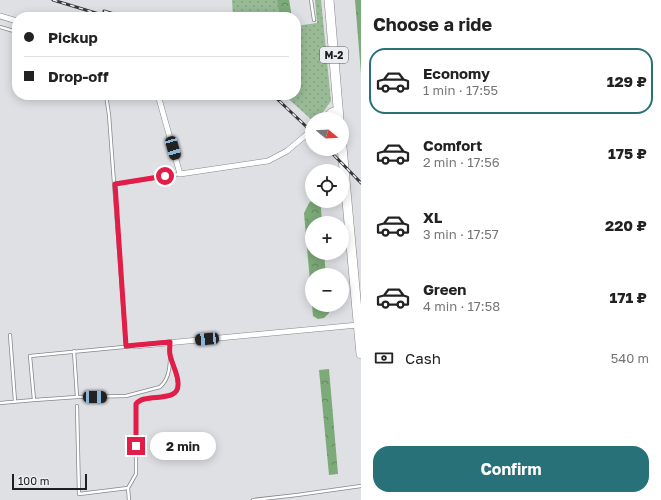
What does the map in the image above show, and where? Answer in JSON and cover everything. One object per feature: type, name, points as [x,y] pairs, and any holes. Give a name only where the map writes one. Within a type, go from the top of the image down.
[{"type":"highway","name":"М-2","points":[[329,0],[338,112]]},
{"type":"highway","points":[[343,156],[361,354]]},
{"type":"street","points":[[0,16],[12,20]]},
{"type":"street","points":[[159,100],[180,174],[268,161],[287,151],[305,136]]},
{"type":"street","points":[[330,112],[338,109]]},
{"type":"street","points":[[135,346],[358,325]]},
{"type":"lane","points":[[311,0],[314,20]]},
{"type":"lane","points":[[0,27],[12,31]]},
{"type":"lane","points":[[107,100],[115,184],[126,346]]},
{"type":"lane","points":[[115,184],[180,174]]},
{"type":"lane","points":[[10,335],[15,402]]},
{"type":"lane","points":[[0,403],[78,397],[126,396],[160,387],[168,378],[170,342]]},
{"type":"lane","points":[[34,400],[30,356],[135,346]]},
{"type":"lane","points":[[74,351],[78,397]]},
{"type":"lane","points":[[129,500],[128,488],[136,474],[136,404],[142,399],[167,396],[174,393],[178,389],[179,384],[170,353]]},
{"type":"lane","points":[[77,406],[79,494],[128,488]]},
{"type":"lane","points":[[253,500],[361,486]]},
{"type":"green space","points":[[232,0],[289,0],[290,12],[233,12]]},
{"type":"green space","points":[[277,0],[289,0],[291,12],[279,12]]},
{"type":"green space","points":[[315,0],[321,0],[331,101],[323,112],[305,112],[305,114],[290,100],[301,100],[301,25],[317,23]]},
{"type":"green space","points":[[355,0],[361,0],[361,74]]},
{"type":"green space","points":[[306,208],[321,208],[322,216],[305,216],[305,224],[304,213]]},
{"type":"green space","points":[[308,260],[325,260],[325,268],[309,268]]},
{"type":"green space","points":[[313,312],[329,312],[324,318],[318,319],[313,316]]},
{"type":"green space","points":[[329,369],[338,474],[329,475],[319,370]]},
{"type":"railway","points":[[53,0],[93,12]]},
{"type":"railway","points":[[278,100],[305,125]]},
{"type":"railway","points":[[335,156],[361,183]]},
{"type":"route","points":[[136,446],[136,404],[138,401],[142,399],[167,396],[174,393],[178,389],[179,384],[170,353],[170,342],[126,346],[115,184],[165,176]]}]
